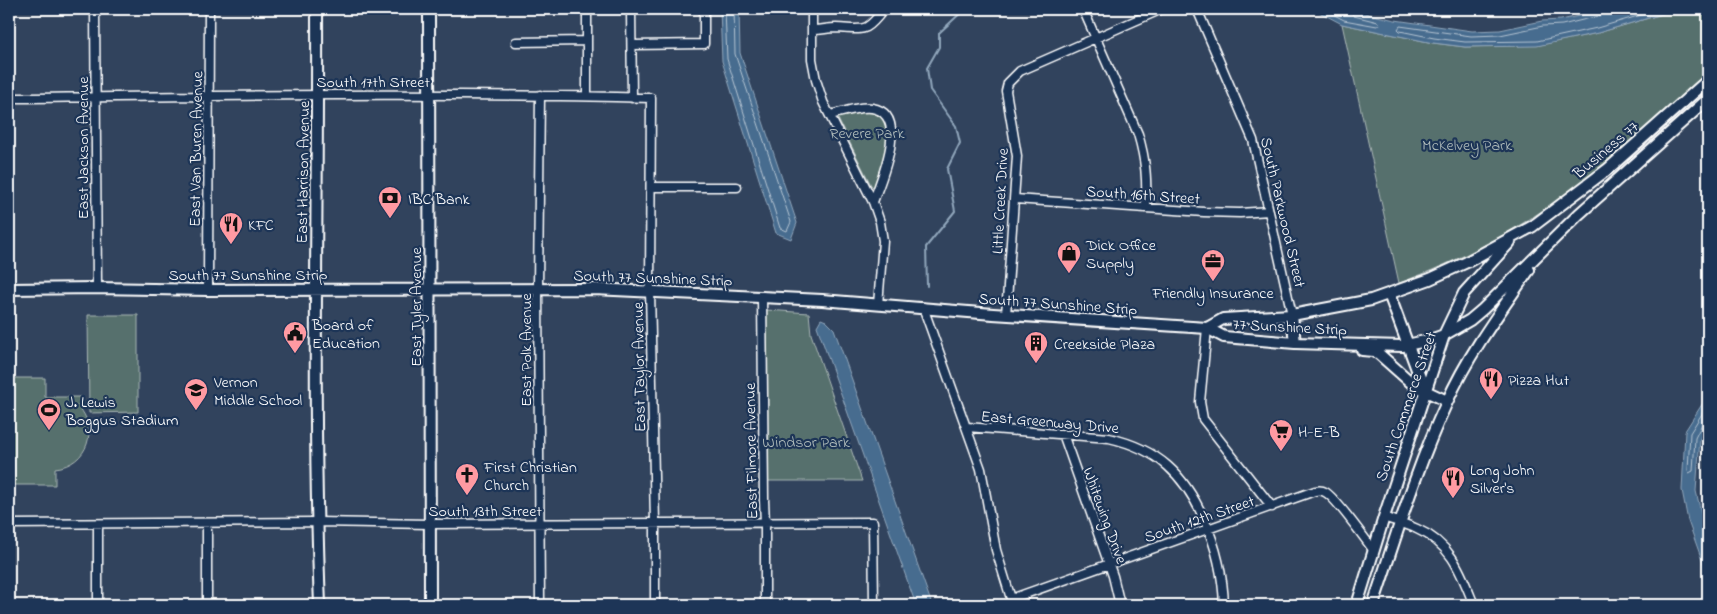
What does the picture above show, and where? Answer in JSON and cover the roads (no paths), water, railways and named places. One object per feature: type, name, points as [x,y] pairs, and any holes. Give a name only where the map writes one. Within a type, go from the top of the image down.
[{"type":"main road","name":"East Harrison Avenue","points":[[317,9],[317,522],[320,605]]},
{"type":"main road","name":"East Tyler Avenue","points":[[429,9],[430,605]]},
{"type":"main road","name":"Business 77","points":[[1516,235],[1533,226],[1608,169],[1708,80]]},
{"type":"main road","name":"Business 77","points":[[1544,248],[1579,214],[1707,100]]},
{"type":"main road","name":"77 Sunshine Strip","points":[[1207,328],[1223,319],[1292,314],[1372,300],[1445,272],[1516,235]]},
{"type":"main road","name":"South Commerce Street","points":[[1358,605],[1384,517],[1444,335],[1464,293],[1516,235]]},
{"type":"main road","name":"77 Sunshine Strip","points":[[1207,328],[1224,337],[1309,343],[1386,346],[1408,345],[1430,340],[1464,324],[1483,309],[1544,248]]},
{"type":"main road","name":"South Commerce Street","points":[[1373,605],[1426,450],[1447,400],[1474,352],[1544,248]]},
{"type":"main road","name":"South 77 Sunshine Strip","points":[[9,290],[96,288],[208,290],[538,288],[650,290],[762,296],[1207,328]]},
{"type":"main road","points":[[1389,294],[1425,391]]},
{"type":"main road","points":[[1372,300],[1385,304],[1395,314]]},
{"type":"main road","name":"South Parkwood Street","points":[[1292,314],[1295,342]]},
{"type":"main road","points":[[1386,346],[1397,336],[1402,328]]},
{"type":"main road","points":[[1309,343],[1332,348],[1374,351],[1416,386],[1447,400]]},
{"type":"street","name":"East Jackson Avenue","points":[[95,9],[96,288]]},
{"type":"street","name":"East Van Buren Avenue","points":[[208,290],[209,9]]},
{"type":"street","points":[[587,9],[587,96]]},
{"type":"street","points":[[631,9],[632,98]]},
{"type":"street","points":[[632,45],[704,44],[704,9]]},
{"type":"street","points":[[812,9],[813,66],[819,88],[830,115],[873,202],[880,222],[883,241],[878,305]]},
{"type":"street","points":[[812,30],[826,28],[863,29],[869,27],[884,9]]},
{"type":"street","points":[[1083,9],[1124,99],[1141,142],[1147,176],[1146,207]]},
{"type":"street","name":"Little Creek Drive","points":[[1006,315],[1018,156],[1007,100],[1008,83],[1020,71],[1162,9]]},
{"type":"street","name":"South Parkwood Street","points":[[1197,9],[1253,140],[1292,314]]},
{"type":"street","points":[[516,42],[587,41]]},
{"type":"street","name":"South 17th Street","points":[[9,98],[318,95],[540,95],[651,98]]},
{"type":"street","name":"East Polk Avenue","points":[[540,95],[538,288],[540,605]]},
{"type":"street","name":"East Taylor Avenue","points":[[651,98],[650,290],[655,605]]},
{"type":"street","points":[[830,115],[872,108],[882,113],[889,123],[892,135],[891,148],[873,202]]},
{"type":"street","points":[[651,187],[737,187]]},
{"type":"street","name":"South 16th Street","points":[[1015,199],[1231,213],[1269,211]]},
{"type":"street","name":"East Filmore Avenue","points":[[762,296],[765,605]]},
{"type":"street","points":[[923,307],[981,470],[996,550],[1012,602]]},
{"type":"street","points":[[1207,328],[1200,402],[1203,418],[1272,507]]},
{"type":"street","name":"East Greenway Drive","points":[[967,427],[1109,438],[1129,443],[1152,454],[1172,470],[1194,497],[1217,555],[1224,605]]},
{"type":"street","name":"Whitewing Drive","points":[[1063,434],[1116,584],[1120,605]]},
{"type":"street","name":"South 12th Street","points":[[1012,602],[1109,564],[1314,491],[1325,492],[1333,499],[1374,550]]},
{"type":"street","points":[[1384,517],[1426,533],[1449,552],[1462,574],[1474,605]]},
{"type":"street","name":"South 13th Street","points":[[9,524],[873,522],[874,605]]},
{"type":"street","points":[[98,524],[98,605]]},
{"type":"street","points":[[207,524],[207,605]]},
{"type":"water","points":[[720,9],[739,9],[740,53],[797,223],[791,239],[776,233],[722,61]]},
{"type":"water","points":[[1315,9],[1346,9],[1395,20],[1472,31],[1500,30],[1542,21],[1561,20],[1609,9],[1679,9],[1598,33],[1537,46],[1465,47],[1433,43],[1342,24]]},
{"type":"water","points":[[821,319],[834,329],[932,605],[916,605],[817,326]]},
{"type":"water","points":[[1708,395],[1708,422],[1700,439],[1696,491],[1708,540],[1708,577],[1688,521],[1682,490],[1685,431]]},
{"type":"waterway","points":[[927,286],[926,247],[955,211],[947,169],[960,143],[956,126],[930,90],[927,68],[939,47],[939,33],[965,9]]},
{"type":"railway","points":[[1700,605],[1708,597]]},
{"type":"place","name":"IBC Bank","points":[[390,219]]},
{"type":"place","name":"KFC","points":[[231,245]]},
{"type":"place","name":"Dick Office Supply","points":[[1069,274]]},
{"type":"place","name":"Friendly Insurance","points":[[1213,282]]},
{"type":"place","name":"Board of Education","points":[[295,354]]},
{"type":"place","name":"Creekside Plaza","points":[[1036,364]]},
{"type":"place","name":"Pizza Hut","points":[[1491,400]]},
{"type":"place","name":"Vernon Middle School","points":[[196,411]]},
{"type":"place","name":"J. Lewis Boggus Stadium","points":[[49,431]]},
{"type":"place","name":"H-E-B","points":[[1281,452]]},
{"type":"place","name":"First Christian Church","points":[[467,496]]},
{"type":"place","name":"Long John Silver's","points":[[1453,499]]},
{"type":"park label","name":"Revere Park","points":[[867,132]]},
{"type":"park label","name":"McKelvey Park","points":[[1467,144]]},
{"type":"park label","name":"Windsor Park","points":[[806,441]]}]
